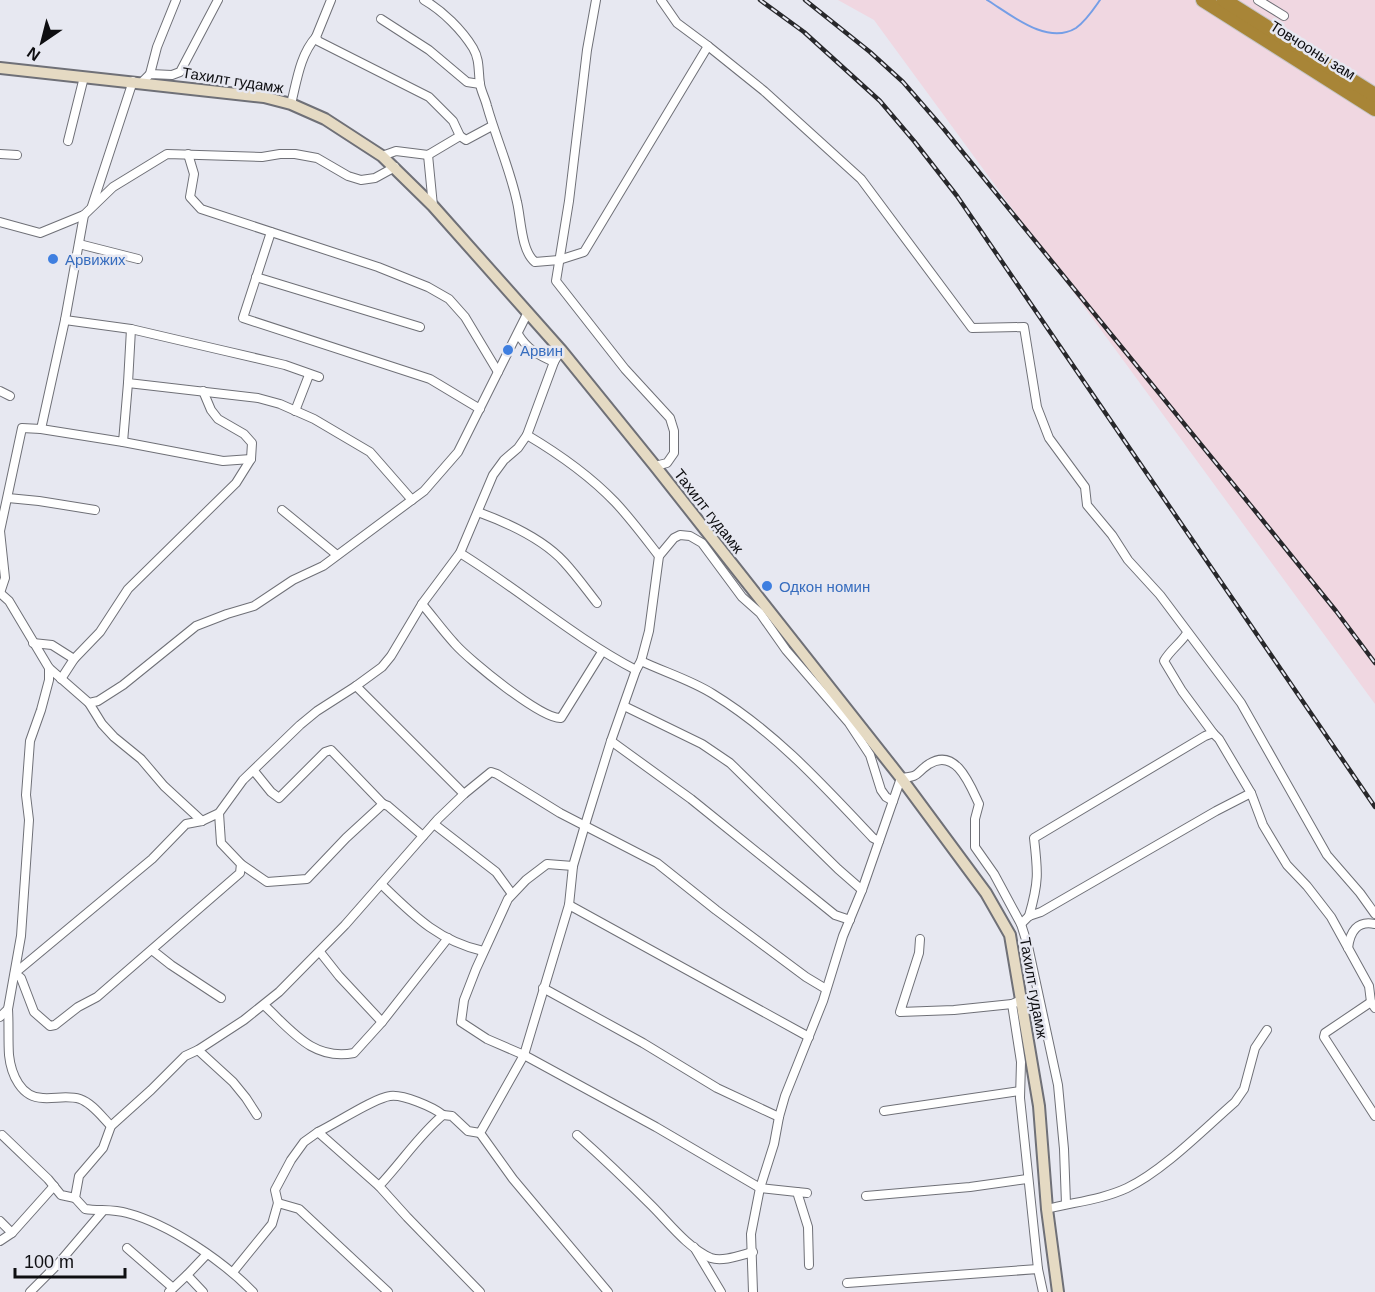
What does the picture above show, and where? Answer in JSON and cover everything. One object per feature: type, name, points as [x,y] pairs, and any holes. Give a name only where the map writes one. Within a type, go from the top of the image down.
[{"type":"highway","name":"Товчооны зам","points":[[1203,0],[1375,109]]},
{"type":"highway","name":"Товчооны зам","points":[[1224,0],[1375,95]]},
{"type":"main road","name":"Тахилт гудамж","points":[[0,68],[84,77],[142,79],[264,97],[291,104],[325,120],[382,156],[395,167],[433,206],[561,350],[655,466],[713,549],[901,778],[986,893],[1010,935],[1016,1002],[1039,1106],[1047,1209],[1058,1292]]},
{"type":"street","points":[[91,208],[176,0]]},
{"type":"street","points":[[142,79],[180,72],[218,0]]},
{"type":"street","points":[[291,104],[303,58],[309,44],[316,37],[331,0]]},
{"type":"street","points":[[424,0],[453,23],[473,48],[480,63],[480,84],[492,126],[514,184],[521,231],[530,258],[535,262],[560,260],[584,252],[708,45]]},
{"type":"street","points":[[596,0],[587,50],[569,201],[556,281],[625,369],[670,418],[674,431],[674,453],[667,463],[655,466]]},
{"type":"street","points":[[661,0],[677,23],[764,91],[861,179],[972,328],[1024,327],[1037,407],[1049,438],[1085,487],[1087,505],[1241,703],[1328,855],[1375,914]]},
{"type":"street","points":[[1258,0],[1284,16]]},
{"type":"street","points":[[381,20],[429,50],[467,82],[480,84]]},
{"type":"street","points":[[316,37],[320,44],[429,97],[453,121],[460,136],[466,140],[492,126]]},
{"type":"street","points":[[68,141],[84,77]]},
{"type":"street","points":[[382,156],[396,151],[428,155],[460,136]]},
{"type":"street","points":[[0,154],[17,155]]},
{"type":"street","points":[[1,225],[39,233],[84,215],[113,187],[166,154],[262,157],[295,154],[317,158],[348,176],[361,180],[375,178],[395,167]]},
{"type":"street","points":[[188,154],[194,174],[190,197],[201,209],[378,267],[428,287],[449,299],[465,317],[498,372]]},
{"type":"street","points":[[428,155],[433,206]]},
{"type":"street","points":[[41,429],[65,320],[84,215]]},
{"type":"street","points":[[271,232],[243,318],[430,379],[480,409]]},
{"type":"street","points":[[79,244],[138,259]]},
{"type":"street","points":[[256,277],[420,327]]},
{"type":"street","points":[[89,703],[98,701],[123,685],[196,626],[254,606],[293,580],[323,566],[424,490],[458,452],[528,312]]},
{"type":"street","points":[[65,320],[131,329],[285,365],[319,377]]},
{"type":"street","points":[[123,442],[131,329]]},
{"type":"street","points":[[518,334],[526,346],[539,356],[554,362]]},
{"type":"street","points":[[15,973],[152,859],[186,824],[202,821],[219,813],[236,789],[300,725],[382,667],[422,604],[459,553],[493,475],[504,460],[518,448],[526,435],[554,362],[561,350]]},
{"type":"street","points":[[295,411],[309,375]]},
{"type":"street","points":[[128,384],[203,390],[258,398],[295,411],[345,436],[370,452],[412,500]]},
{"type":"street","points":[[61,679],[74,660],[100,632],[128,589],[236,483],[251,459],[252,443],[237,430],[218,419],[211,410],[203,390]]},
{"type":"street","points":[[0,391],[10,396]]},
{"type":"street","points":[[202,821],[164,786],[141,759],[114,737],[89,703],[49,668],[9,601],[0,593],[5,578],[0,531],[22,428],[123,442],[223,461],[251,459]]},
{"type":"street","points":[[526,435],[561,455],[592,480],[615,502],[659,556]]},
{"type":"street","points":[[8,498],[94,510]]},
{"type":"street","points":[[282,510],[337,555]]},
{"type":"street","points":[[478,512],[527,535],[552,551],[564,562],[597,603]]},
{"type":"street","points":[[480,1133],[524,1055],[537,1016],[543,988],[569,905],[573,866],[585,825],[610,741],[650,631],[659,556],[674,538],[680,535],[690,536],[713,549]]},
{"type":"street","points":[[459,553],[512,586],[602,652],[636,669]]},
{"type":"street","points":[[422,604],[463,651],[529,705],[555,719],[561,718],[602,652]]},
{"type":"street","points":[[764,611],[786,651],[849,723],[870,755],[881,790],[893,801]]},
{"type":"street","points":[[1187,633],[1183,640],[1168,653],[1164,661],[1182,691],[1219,739],[1251,793],[1263,825],[1287,866],[1307,886],[1331,917],[1370,986],[1373,1005],[1325,1033],[1324,1037],[1375,1116]]},
{"type":"street","points":[[33,643],[52,645],[74,660]]},
{"type":"street","points":[[641,661],[710,692],[757,723],[810,771],[879,842]]},
{"type":"street","points":[[49,668],[49,680],[30,741],[26,795],[29,820],[21,936],[8,1009],[9,1057],[16,1083],[31,1096],[41,1099],[60,1097],[81,1099],[96,1110],[111,1126]]},
{"type":"street","points":[[356,686],[464,794]]},
{"type":"street","points":[[624,706],[702,744],[730,763],[862,890]]},
{"type":"street","points":[[1029,916],[1037,889],[1038,873],[1034,838],[1160,761],[1213,733]]},
{"type":"street","points":[[610,741],[691,799],[835,915],[850,920]]},
{"type":"street","points":[[254,771],[279,798],[325,752],[331,750],[383,804],[423,836]]},
{"type":"street","points":[[753,1292],[751,1234],[760,1188],[774,1144],[779,1117],[901,778],[916,776],[928,765],[940,759],[952,761],[960,770],[979,804],[975,819],[975,847],[994,874],[1021,924],[1058,1085],[1066,1204]]},
{"type":"street","points":[[75,1198],[79,1176],[103,1148],[111,1126],[185,1056],[198,1050],[264,1005],[320,952],[434,824],[464,794],[491,772],[560,813],[657,863],[716,910],[806,977],[826,989]]},
{"type":"street","points":[[1021,924],[1029,916],[1041,912],[1251,793]]},
{"type":"street","points":[[219,813],[221,843],[241,864],[267,882],[307,879],[354,830],[383,804]]},
{"type":"street","points":[[434,824],[496,872],[512,894]]},
{"type":"street","points":[[15,973],[21,978],[34,1012],[50,1026],[55,1024],[97,996],[152,950],[240,873],[241,864]]},
{"type":"street","points":[[573,866],[547,864],[526,880],[508,899],[483,951],[464,1000],[461,1022],[487,1040],[524,1055],[656,1127],[760,1188],[807,1193]]},
{"type":"street","points":[[381,884],[427,927],[463,946],[483,951]]},
{"type":"street","points":[[569,905],[809,1037]]},
{"type":"street","points":[[1348,948],[1350,935],[1356,927],[1368,923],[1375,924]]},
{"type":"street","points":[[264,1005],[307,1045],[324,1053],[354,1053],[382,1022],[448,938]]},
{"type":"street","points":[[920,939],[919,953],[900,1012],[954,1010],[1016,1002],[1021,1062],[1020,1092],[1028,1179],[1038,1269],[1043,1292]]},
{"type":"street","points":[[152,950],[221,998]]},
{"type":"street","points":[[320,952],[382,1022]]},
{"type":"street","points":[[543,988],[717,1088],[779,1117]]},
{"type":"street","points":[[0,1017],[8,1009]]},
{"type":"street","points":[[1047,1209],[1103,1198],[1128,1188],[1152,1173],[1235,1102],[1244,1089],[1255,1047],[1267,1030]]},
{"type":"street","points":[[198,1050],[233,1082],[257,1115]]},
{"type":"street","points":[[884,1111],[1020,1092]]},
{"type":"street","points":[[233,1272],[273,1224],[278,1203],[275,1190],[291,1160],[304,1142],[363,1107],[390,1096],[433,1107],[443,1115],[453,1116],[468,1131],[480,1133],[513,1179],[608,1292]]},
{"type":"street","points":[[379,1186],[417,1144],[426,1128],[443,1115]]},
{"type":"street","points":[[318,1132],[379,1186],[406,1217],[480,1292]]},
{"type":"street","points":[[576,1135],[607,1161],[693,1245],[712,1258],[722,1259],[753,1252]]},
{"type":"street","points":[[2,1136],[61,1195],[75,1198],[85,1209],[114,1210],[138,1217],[180,1237],[233,1272],[253,1292]]},
{"type":"street","points":[[866,1196],[970,1187],[1028,1179]]},
{"type":"street","points":[[0,1241],[12,1233],[54,1186]]},
{"type":"street","points":[[797,1192],[808,1227],[809,1265]]},
{"type":"street","points":[[278,1203],[299,1209],[388,1292]]},
{"type":"street","points":[[30,1292],[57,1265],[103,1211]]},
{"type":"street","points":[[0,1221],[12,1233]]},
{"type":"street","points":[[693,1245],[721,1292]]},
{"type":"street","points":[[127,1248],[171,1290],[207,1254]]},
{"type":"street","points":[[847,1283],[1038,1269]]},
{"type":"street","points":[[187,1275],[203,1292]]},
{"type":"shaded area","points":[[838,0],[1375,0],[1375,704],[874,20]]},
{"type":"waterway","points":[[987,0],[1029,26],[1053,33],[1065,33],[1076,28],[1100,0]]},
{"type":"railway","points":[[760,0],[804,32],[880,101],[957,196],[1375,807]]},
{"type":"railway","points":[[805,0],[870,52],[903,82],[943,128],[1336,611],[1375,663]]},
{"type":"place","name":"Арвижих","points":[[53,259]]},
{"type":"place","name":"Арвин","points":[[508,350]]},
{"type":"place","name":"Одкон номин","points":[[767,586]]}]
